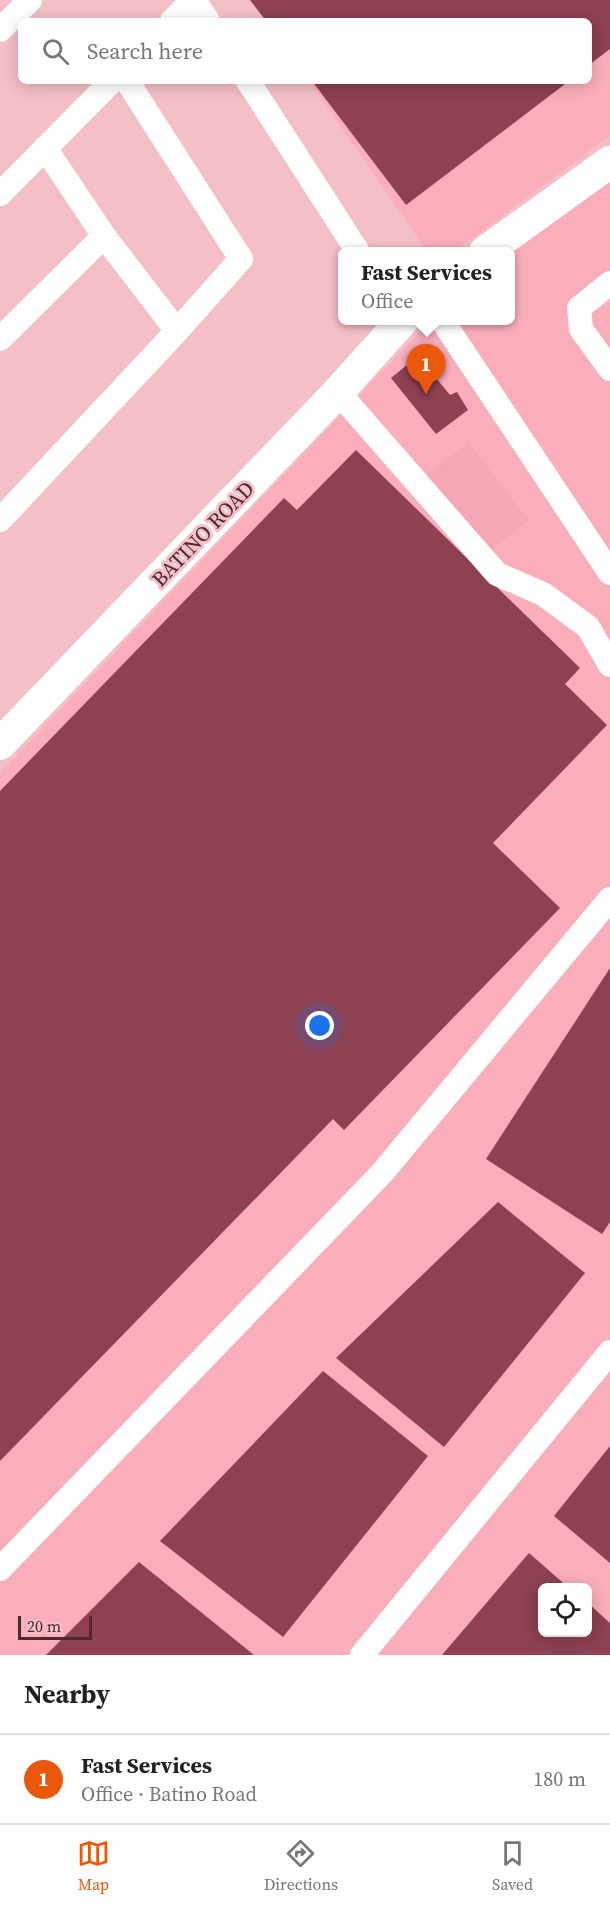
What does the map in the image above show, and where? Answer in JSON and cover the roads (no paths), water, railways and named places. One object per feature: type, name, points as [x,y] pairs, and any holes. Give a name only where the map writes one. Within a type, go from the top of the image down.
[{"type":"main road","points":[[492,247],[610,162]]},
{"type":"main road","name":"BATINO ROAD","points":[[0,744],[338,392],[399,325]]},
{"type":"street","points":[[0,30],[30,0]]},
{"type":"street","points":[[175,18],[193,0],[206,18]]},
{"type":"street","points":[[0,194],[109,84]]},
{"type":"street","points":[[0,520],[177,331],[241,259],[129,84]]},
{"type":"street","points":[[250,84],[355,247]]},
{"type":"street","points":[[45,148],[104,236],[177,331]]},
{"type":"street","points":[[0,339],[104,236]]},
{"type":"street","points":[[610,283],[579,308],[581,329],[610,369]]},
{"type":"street","points":[[445,325],[610,573]]},
{"type":"street","points":[[338,392],[497,574],[543,594],[588,627],[610,665]]},
{"type":"street","points":[[0,1569],[382,1173],[610,899]]},
{"type":"street","points":[[362,1655],[610,1352]]},
{"type":"place","name":"Fast Services","points":[[426,394]]}]
